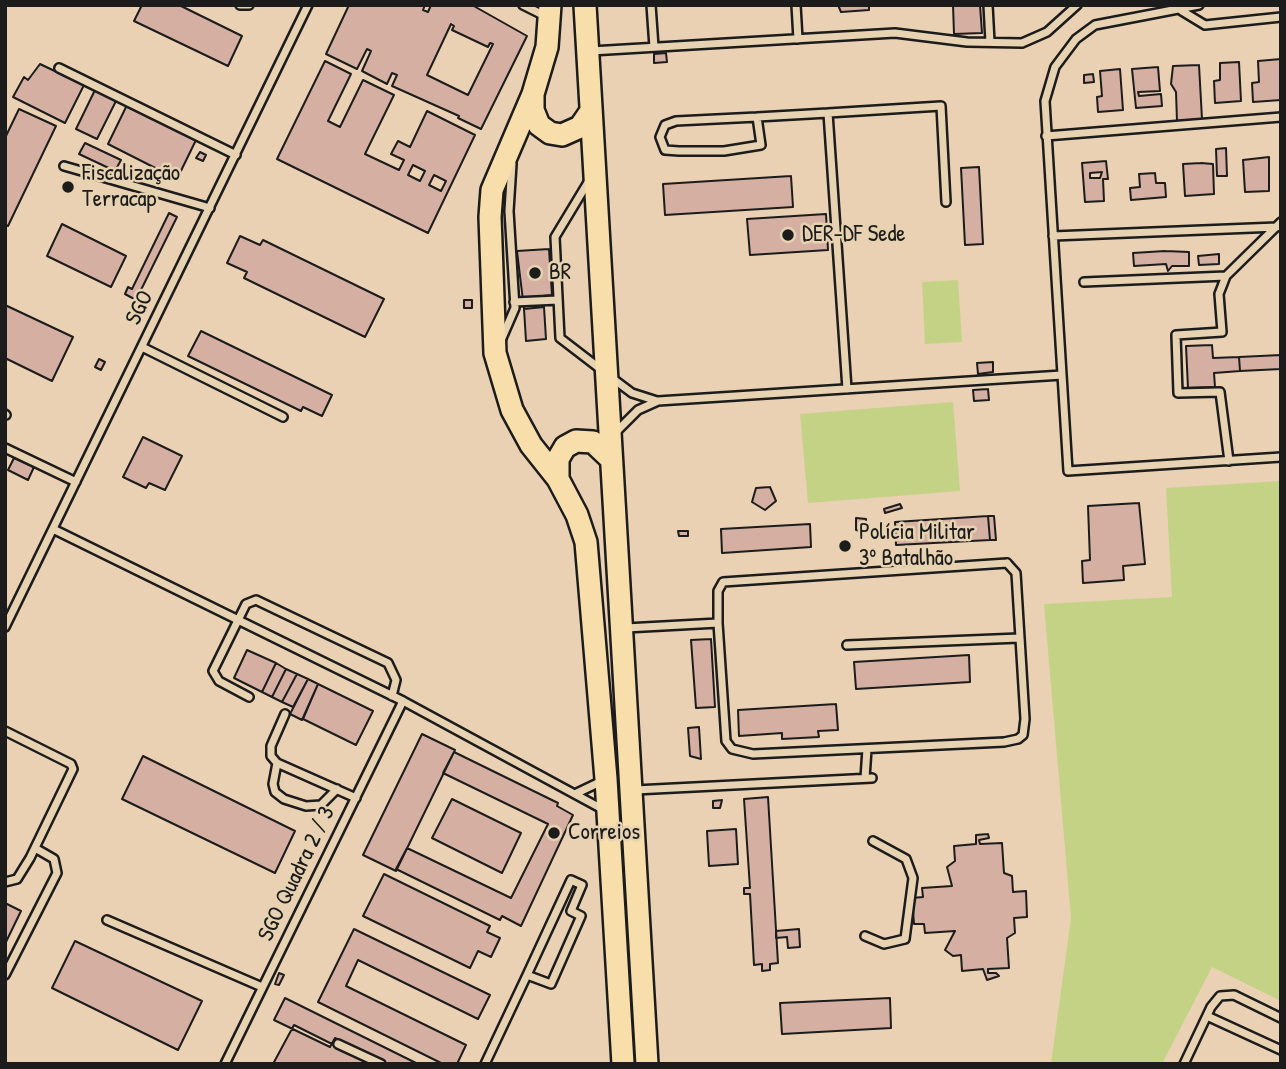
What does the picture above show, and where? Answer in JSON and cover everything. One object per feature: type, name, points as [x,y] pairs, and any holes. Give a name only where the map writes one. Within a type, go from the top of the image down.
[{"type":"main road","points":[[584,5],[647,1064]]},
{"type":"main road","points":[[550,12],[547,47],[533,94],[492,190],[489,217],[495,353],[512,410],[531,445],[558,480],[577,515],[590,568],[606,779],[622,1064]]},
{"type":"main road","points":[[533,94],[533,110],[539,125],[551,133],[562,135],[580,127],[591,111]]},
{"type":"main road","points":[[558,480],[558,459],[565,447],[576,441],[593,442],[611,452]]},
{"type":"lane","points":[[240,5],[249,5]]},
{"type":"lane","name":"SGO","points":[[5,627],[309,5]]},
{"type":"lane","points":[[523,5],[550,12]]},
{"type":"lane","points":[[651,5],[654,47]]},
{"type":"lane","points":[[796,5],[798,38]]},
{"type":"lane","points":[[988,5],[990,42]]},
{"type":"lane","points":[[587,51],[895,33],[1022,43],[1047,32],[1077,5]]},
{"type":"lane","points":[[1199,5],[1095,25],[1076,39],[1055,67],[1045,101],[1068,471],[1281,457]]},
{"type":"lane","points":[[1183,8],[1205,25],[1281,17]]},
{"type":"lane","points":[[59,68],[236,155]]},
{"type":"lane","points":[[757,117],[761,145],[724,151],[665,150],[660,137],[665,125],[676,121],[941,106],[946,202]]},
{"type":"lane","points":[[828,113],[847,389]]},
{"type":"lane","points":[[1046,136],[1281,117]]},
{"type":"lane","points":[[495,353],[515,308],[509,211],[513,142]]},
{"type":"lane","points":[[64,166],[210,208]]},
{"type":"lane","points":[[594,172],[555,237],[560,338],[632,393],[657,401],[1062,375]]},
{"type":"lane","points":[[1053,236],[1279,226]]},
{"type":"lane","points":[[1229,461],[1220,392],[1178,393],[1176,335],[1222,332],[1219,294],[1226,276],[1279,226]]},
{"type":"lane","points":[[1084,282],[1226,276]]},
{"type":"lane","points":[[514,302],[558,300]]},
{"type":"lane","points":[[142,346],[283,417]]},
{"type":"lane","points":[[611,452],[619,426],[638,410],[657,401]]},
{"type":"lane","points":[[5,449],[76,482]]},
{"type":"lane","points":[[53,529],[392,695],[607,811]]},
{"type":"lane","points":[[1007,563],[1016,573],[1019,638],[1025,719],[1023,735],[1018,739],[1004,742],[753,754],[732,749],[724,732],[718,591],[728,580],[1007,563]]},
{"type":"lane","points":[[249,696],[219,681],[213,671],[246,604],[256,600],[374,654],[394,671],[396,680],[392,695]]},
{"type":"lane","points":[[621,628],[718,623]]},
{"type":"lane","points":[[847,645],[1019,638]]},
{"type":"lane","name":"SGO Quadra 2 / 3","points":[[225,1064],[403,701]]},
{"type":"lane","points":[[285,714],[271,746],[271,756],[277,763],[356,798]]},
{"type":"lane","points":[[5,731],[73,766],[35,848],[17,879],[5,882]]},
{"type":"lane","points":[[631,790],[868,778],[867,748]]},
{"type":"lane","points":[[277,763],[273,784],[275,793],[284,799],[306,806],[321,805],[337,789]]},
{"type":"lane","points":[[578,793],[606,779]]},
{"type":"lane","points":[[865,936],[884,944],[898,943],[905,939],[913,878],[906,859],[873,841]]},
{"type":"lane","points":[[5,975],[57,873],[54,859],[35,848]]},
{"type":"lane","points":[[485,1064],[571,880],[582,885],[571,911],[582,916],[551,985],[527,975]]},
{"type":"lane","points":[[107,920],[262,987]]},
{"type":"lane","points":[[1184,1064],[1215,1001],[1226,994],[1244,999],[1281,1018]]},
{"type":"lane","points":[[1207,1016],[1281,1049]]},
{"type":"lane","points":[[338,1044],[381,1064]]},
{"type":"green space","points":[[958,280],[962,342],[925,344],[922,282]]},
{"type":"green space","points":[[953,402],[960,491],[808,503],[800,414]]},
{"type":"green space","points":[[1281,481],[1281,1001],[1212,967],[1162,1064],[1051,1064],[1071,918],[1044,604],[1172,597],[1166,488]]},
{"type":"building","points":[[142,5],[179,5],[242,36],[228,66],[134,21]]},
{"type":"building","points":[[349,5],[425,5],[423,10],[428,12],[431,5],[472,5],[527,36],[481,129],[458,118],[459,116],[392,86],[397,75],[392,73],[387,84],[362,71],[371,51],[367,49],[357,69],[326,54]],"holes":[[[451,24],[454,26],[452,30],[488,47],[490,43],[493,44],[468,95],[427,75]]]},
{"type":"building","points":[[838,5],[869,5],[869,10],[841,12]]},
{"type":"building","points":[[953,5],[980,5],[982,33],[954,34]]},
{"type":"building","points":[[666,53],[667,62],[654,63],[654,54]]},
{"type":"building","points":[[1281,59],[1281,100],[1253,102],[1252,83],[1259,82],[1258,61]]},
{"type":"building","points":[[325,61],[351,74],[328,121],[340,127],[363,80],[394,95],[365,154],[399,170],[404,160],[391,154],[398,141],[410,147],[427,111],[475,135],[428,233],[277,159]],"holes":[[[413,165],[425,171],[420,181],[408,175]],[[434,175],[446,181],[441,191],[429,185]]]},
{"type":"building","points":[[1239,62],[1241,101],[1215,103],[1214,81],[1220,80],[1220,63]]},
{"type":"building","points":[[40,64],[84,85],[65,123],[13,97],[24,77],[28,80]]},
{"type":"building","points":[[1199,65],[1202,119],[1177,121],[1176,92],[1171,84],[1173,66]]},
{"type":"building","points":[[1158,67],[1160,91],[1138,92],[1139,96],[1161,94],[1162,106],[1136,108],[1132,69]]},
{"type":"building","points":[[1120,69],[1123,110],[1098,112],[1097,97],[1102,96],[1100,71]]},
{"type":"building","points":[[1093,74],[1094,82],[1084,83],[1084,75]]},
{"type":"building","points":[[95,90],[116,101],[97,139],[76,129]]},
{"type":"building","points":[[127,105],[196,140],[177,179],[108,144]]},
{"type":"building","points":[[19,109],[56,126],[8,226],[5,225],[5,138]]},
{"type":"building","points":[[85,143],[121,160],[115,171],[79,154]]},
{"type":"building","points":[[1226,148],[1227,176],[1217,176],[1216,149]]},
{"type":"building","points":[[200,152],[206,155],[203,161],[196,158]]},
{"type":"building","points":[[1269,157],[1269,191],[1245,192],[1243,160]]},
{"type":"building","points":[[1106,161],[1108,179],[1103,179],[1104,201],[1085,202],[1082,163]],"holes":[[[1102,172],[1100,178],[1090,178],[1090,173]]]},
{"type":"building","points":[[1183,164],[1213,164],[1214,194],[1185,196]]},
{"type":"building","points":[[979,167],[983,244],[965,245],[961,168]]},
{"type":"building","points":[[1155,173],[1156,183],[1165,183],[1166,197],[1131,200],[1130,188],[1140,187],[1139,174]]},
{"type":"building","points":[[791,176],[793,207],[665,215],[663,184]]},
{"type":"building","points":[[169,213],[177,217],[136,300],[125,294],[128,287],[132,289]]},
{"type":"building","name":"DER-DF Sede","points":[[826,214],[828,250],[750,255],[747,219]]},
{"type":"building","points":[[62,224],[126,256],[111,287],[47,256]]},
{"type":"building","points":[[240,236],[260,245],[263,240],[384,299],[365,337],[244,278],[247,272],[227,263]]},
{"type":"building","name":"BR","points":[[549,249],[552,295],[543,296],[544,307],[524,309],[517,251]]},
{"type":"building","points":[[1189,252],[1189,266],[1172,266],[1168,271],[1166,264],[1134,266],[1133,253]]},
{"type":"building","points":[[1219,254],[1219,264],[1199,265],[1198,256]]},
{"type":"building","points":[[464,300],[472,300],[472,308],[464,308]]},
{"type":"building","points":[[5,305],[73,337],[52,381],[5,358]]},
{"type":"building","points":[[544,307],[546,339],[526,341],[524,309]]},
{"type":"building","points":[[201,331],[332,395],[322,416],[303,407],[301,411],[188,356]]},
{"type":"building","points":[[1212,345],[1213,358],[1239,357],[1240,371],[1214,373],[1215,387],[1188,388],[1186,346]]},
{"type":"building","points":[[1281,355],[1281,369],[1240,371],[1239,357]]},
{"type":"building","points":[[99,359],[105,362],[101,370],[95,367]]},
{"type":"building","points":[[993,362],[993,372],[978,374],[977,363]]},
{"type":"building","points":[[988,389],[989,400],[974,401],[973,390]]},
{"type":"building","points":[[143,437],[182,456],[165,490],[149,483],[146,488],[123,477]]},
{"type":"building","points":[[14,458],[34,467],[28,480],[8,470]]},
{"type":"building","points":[[770,487],[776,501],[765,510],[752,502],[756,488]]},
{"type":"building","points":[[1139,503],[1145,564],[1123,566],[1124,580],[1083,583],[1082,561],[1090,560],[1088,506]]},
{"type":"building","points":[[900,504],[902,508],[885,513],[884,509]]},
{"type":"building","points":[[988,516],[990,540],[896,545],[895,522]]},
{"type":"building","points":[[988,516],[994,516],[996,540],[990,540]]},
{"type":"building","points":[[856,518],[866,519],[866,533],[856,530]]},
{"type":"building","points":[[810,524],[811,547],[722,553],[721,529]]},
{"type":"building","points":[[678,531],[688,531],[688,536],[679,536]]},
{"type":"building","points":[[711,639],[715,707],[696,708],[691,640]]},
{"type":"building","points":[[247,650],[276,663],[262,692],[234,678]]},
{"type":"building","points":[[969,655],[970,682],[856,689],[854,662]]},
{"type":"building","points":[[276,663],[286,669],[272,697],[262,692]]},
{"type":"building","points":[[286,669],[297,674],[282,702],[272,697]]},
{"type":"building","points":[[297,674],[308,679],[293,707],[282,702]]},
{"type":"building","points":[[308,679],[318,684],[302,720],[290,714]]},
{"type":"building","points":[[318,684],[373,711],[356,745],[303,719]]},
{"type":"building","points":[[836,704],[838,730],[818,731],[819,737],[782,739],[782,733],[739,736],[738,710]]},
{"type":"building","points":[[699,727],[701,759],[690,756],[688,728]]},
{"type":"building","points":[[422,734],[455,750],[396,871],[363,855]]},
{"type":"building","name":"Correios","points":[[454,752],[558,803],[557,806],[573,815],[521,926],[502,916],[500,920],[396,869],[407,848],[511,898],[548,824],[443,773]]},
{"type":"building","points":[[143,756],[295,831],[275,873],[122,799]]},
{"type":"building","points":[[768,797],[778,963],[770,964],[770,970],[762,971],[762,964],[754,965],[750,894],[744,894],[744,888],[750,888],[744,799]]},
{"type":"building","points":[[452,799],[521,833],[502,873],[432,838]]},
{"type":"building","points":[[722,800],[720,808],[713,808],[713,801]]},
{"type":"building","points":[[736,829],[738,864],[709,866],[707,831]]},
{"type":"building","points":[[988,834],[989,838],[979,840],[980,844],[1002,843],[1004,873],[1012,876],[1013,892],[1026,891],[1027,917],[1014,918],[1015,933],[1007,938],[1009,968],[988,969],[988,973],[996,973],[999,976],[987,980],[983,969],[962,971],[961,955],[953,956],[945,950],[955,931],[925,933],[924,924],[914,924],[912,898],[923,897],[922,888],[952,886],[947,867],[955,861],[954,846],[976,844],[976,835]]},
{"type":"building","points":[[384,874],[490,926],[487,932],[500,938],[491,957],[478,951],[470,968],[363,916]]},
{"type":"building","points":[[5,903],[21,911],[5,944]]},
{"type":"building","points":[[354,929],[490,995],[478,1019],[358,960],[346,986],[466,1045],[457,1064],[443,1064],[318,1002]]},
{"type":"building","points":[[799,929],[800,947],[788,948],[787,937],[776,938],[776,931]]},
{"type":"building","points":[[75,941],[202,1001],[178,1050],[52,988]]},
{"type":"building","points":[[279,973],[284,975],[279,985],[275,984]]},
{"type":"building","points":[[285,998],[418,1064],[387,1064],[335,1038],[330,1047],[274,1020]]},
{"type":"building","points":[[890,998],[891,1028],[782,1034],[780,1003]]},
{"type":"building","points":[[294,1025],[372,1064],[273,1064]]},
{"type":"place","name":"Fiscalização Terracap","points":[[68,187]]},
{"type":"place","name":"DER-DF Sede","points":[[788,235]]},
{"type":"place","name":"BR","points":[[535,273]]},
{"type":"place","name":"Polícia Militar 3º Batalhão","points":[[845,546]]},
{"type":"place","name":"Correios","points":[[554,833]]}]
